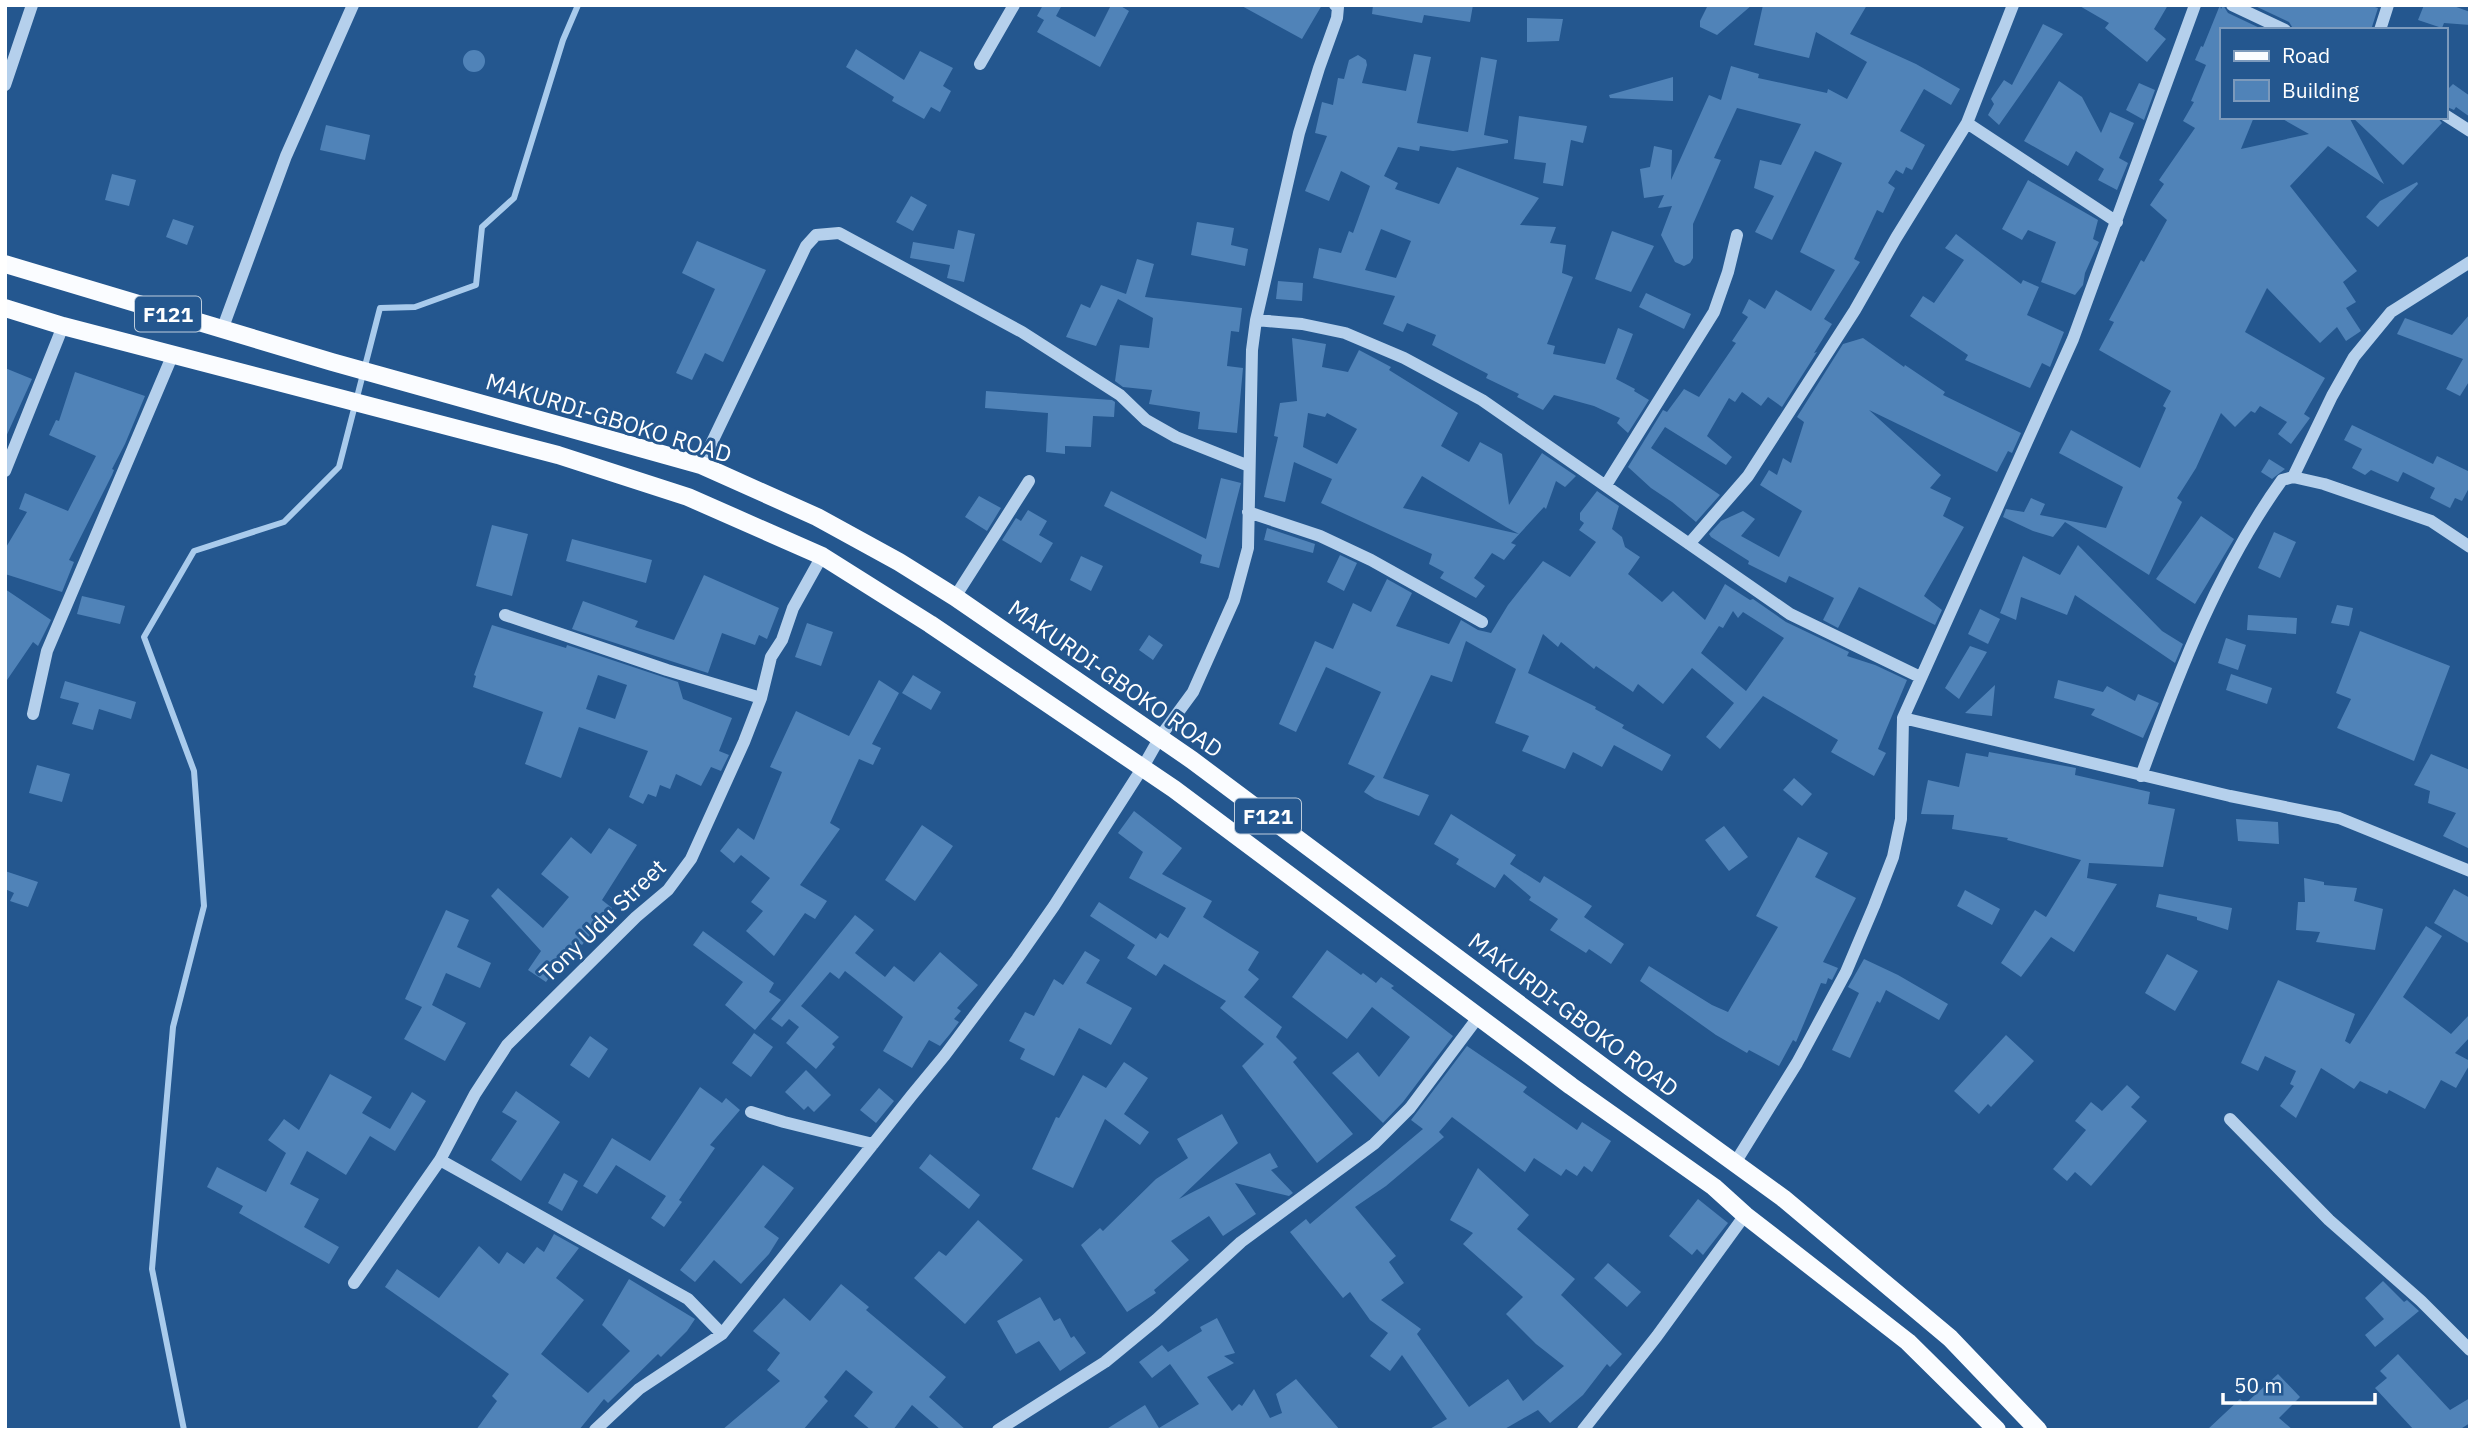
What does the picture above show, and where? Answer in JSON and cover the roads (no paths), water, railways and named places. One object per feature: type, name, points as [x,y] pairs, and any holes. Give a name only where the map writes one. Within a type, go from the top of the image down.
[{"type":"main road","name":"MAKURDI-GBOKO ROAD","points":[[5,264],[331,362],[701,465],[817,517],[899,562],[955,597],[1160,737],[1793,1206],[1950,1338],[2038,1430]]},
{"type":"main road","name":"F121","points":[[5,308],[63,326],[558,455],[688,497],[822,556],[930,624],[1143,768],[1714,1187],[1745,1215],[1908,1342],[1997,1430]]},
{"type":"street","points":[[5,85],[32,5]]},
{"type":"street","points":[[222,330],[286,156],[352,5]]},
{"type":"street","points":[[980,64],[1014,5]]},
{"type":"street","points":[[595,1430],[639,1390],[722,1334],[873,1144],[956,1047],[1054,906],[1160,737],[1194,692],[1234,600],[1248,548],[1252,350],[1256,320],[1299,133],[1337,18],[1338,7],[1335,5]]},
{"type":"street","points":[[1689,544],[1748,475],[1856,310],[1967,123],[2013,5]]},
{"type":"street","points":[[1735,1163],[1797,1063],[1846,972],[1884,881],[1893,857],[1901,819],[1903,718],[2073,339],[2195,5]]},
{"type":"street","points":[[2232,5],[2281,28]]},
{"type":"street","points":[[2381,28],[2388,5]]},
{"type":"street","points":[[2447,116],[2470,131]]},
{"type":"street","points":[[1967,123],[2116,222]]},
{"type":"street","points":[[701,465],[806,247],[816,235],[839,233],[1022,332],[1120,396],[1146,420],[1176,437],[1249,466]]},
{"type":"street","points":[[1606,485],[1714,312],[1737,235]]},
{"type":"street","points":[[2293,477],[2354,357],[2391,312],[2470,262]]},
{"type":"street","points":[[1256,320],[1302,324],[1345,333],[1404,358],[1482,400],[1790,614],[1920,677]]},
{"type":"street","points":[[5,471],[63,326]]},
{"type":"street","points":[[33,714],[47,651],[173,354]]},
{"type":"street","points":[[2141,776],[2175,684],[2221,584],[2255,521],[2282,480],[2293,477],[2324,484],[2431,521],[2470,547]]},
{"type":"street","points":[[955,597],[1029,481]]},
{"type":"street","points":[[1248,512],[1320,536],[1346,548],[1482,622]]},
{"type":"street","name":"Tony Udu Street","points":[[354,1283],[440,1160],[475,1094],[507,1045],[680,876],[691,859],[761,698],[771,657],[782,640],[793,608],[822,556]]},
{"type":"street","points":[[505,615],[667,670],[761,698]]},
{"type":"street","points":[[1903,718],[2141,776],[2339,818],[2470,871]]},
{"type":"street","points":[[999,1430],[1105,1362],[1156,1320],[1241,1242],[1374,1144],[1410,1108],[1479,1016]]},
{"type":"street","points":[[751,1112],[873,1144]]},
{"type":"street","points":[[2230,1119],[2329,1220],[2421,1301],[2470,1350]]},
{"type":"street","points":[[440,1160],[688,1299],[722,1334]]},
{"type":"street","points":[[1583,1430],[1657,1336],[1745,1215]]},
{"type":"waterway","points":[[184,1430],[152,1269],[173,1027],[204,906],[194,771],[144,637],[194,551],[284,522],[339,467],[380,308],[415,307],[476,285],[482,227],[514,198],[563,40],[578,5]]}]
